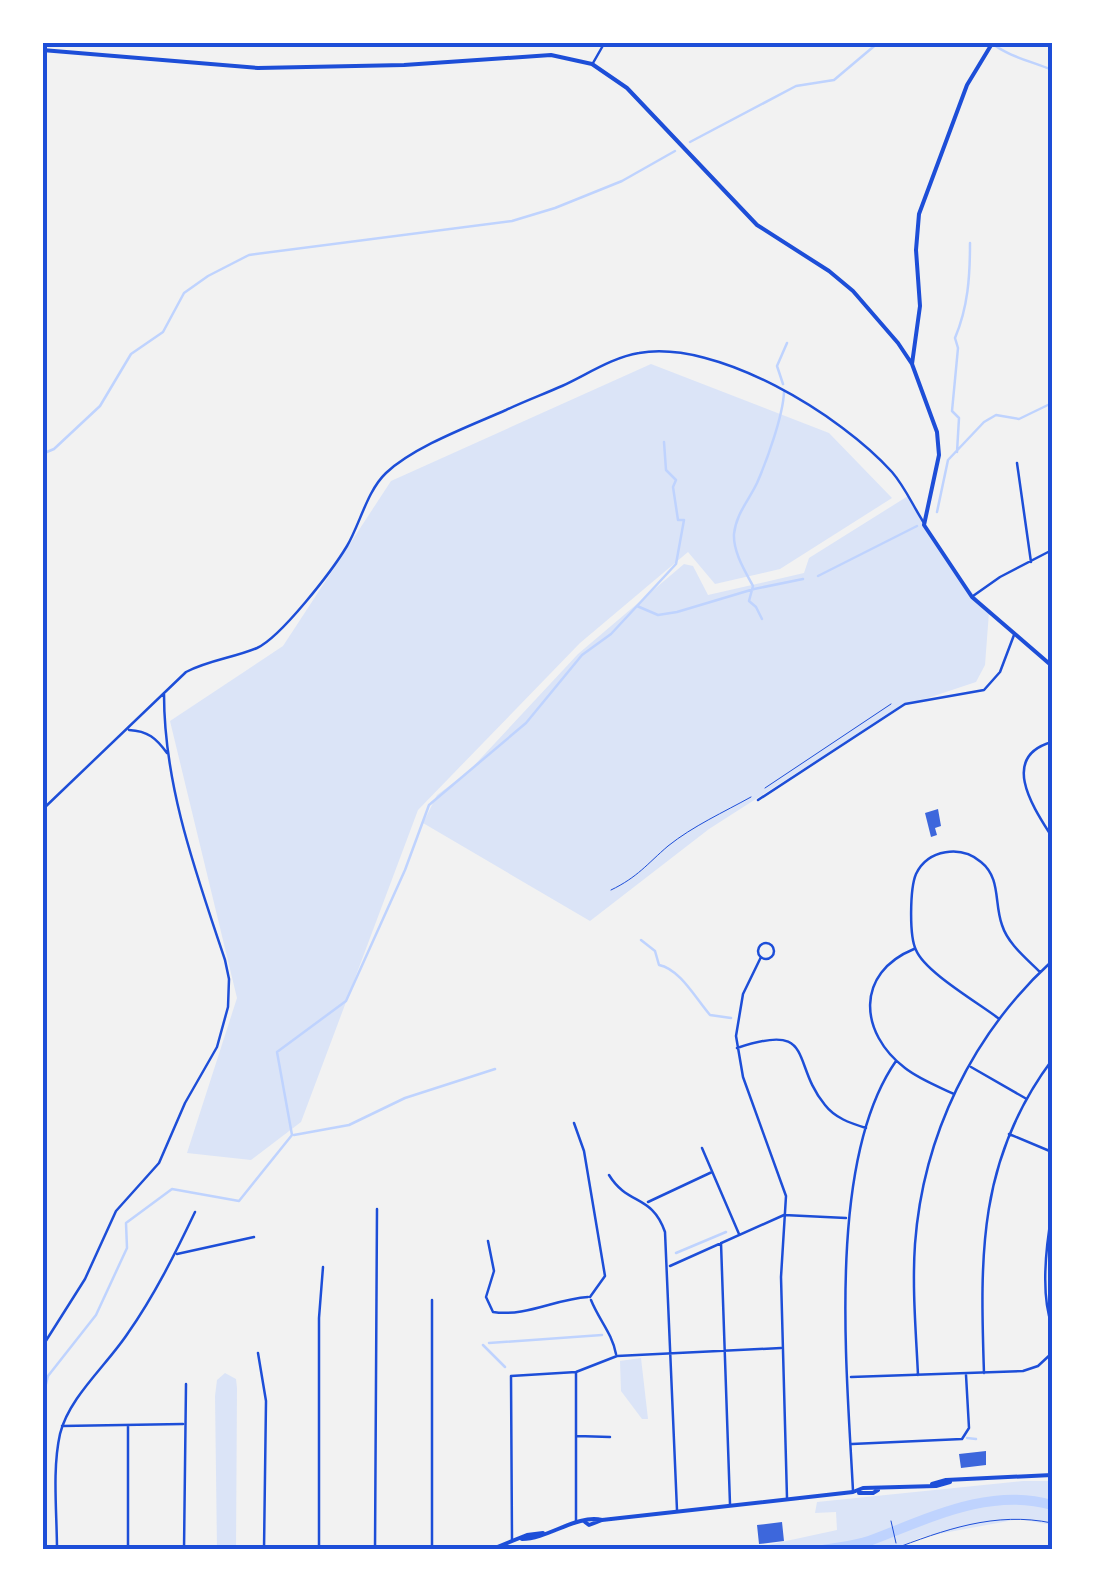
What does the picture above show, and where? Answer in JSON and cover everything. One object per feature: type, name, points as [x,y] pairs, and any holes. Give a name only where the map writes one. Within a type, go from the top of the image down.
[{"type":"street","points":[[592,64],[605,42]]},
{"type":"street","points":[[912,364],[920,306],[916,250],[919,214],[967,85],[992,42]]},
{"type":"street","points":[[42,50],[258,68],[404,65],[551,55],[592,64],[627,88],[757,225],[830,271],[853,291],[912,364],[938,444],[924,525]]},
{"type":"street","points":[[42,810],[186,672],[270,641],[344,551],[376,485],[397,465],[499,413],[636,353],[666,351],[708,358],[752,373],[840,428],[877,458],[903,487],[972,597],[1052,666]]},
{"type":"street","points":[[1017,463],[1032,562]]},
{"type":"street","points":[[972,597],[1000,577],[1052,550]]},
{"type":"street","points":[[758,800],[906,704],[984,690],[1000,672],[1015,633]]},
{"type":"street","points":[[42,1347],[85,1279],[116,1211],[159,1163],[216,1046],[228,1007],[225,960],[187,846],[164,740],[164,693]]},
{"type":"street","points":[[126,730],[144,731],[158,740],[168,754]]},
{"type":"street","points":[[1052,742],[1031,757],[1024,780],[1028,798],[1052,838]]},
{"type":"street","points":[[999,1019],[928,964],[915,949],[912,886],[919,869],[944,852],[972,855],[992,874],[1001,924],[1007,936],[1040,972]]},
{"type":"street","points":[[915,949],[897,958],[881,973],[871,995],[874,1030],[896,1061],[954,1094]]},
{"type":"street","points":[[761,957],[740,1002],[737,1048],[743,1077],[786,1200],[780,1277],[788,1500]]},
{"type":"street","points":[[918,1375],[914,1275],[918,1219],[933,1147],[968,1066],[999,1019],[1052,961]]},
{"type":"street","points":[[737,1048],[770,1038],[789,1042],[800,1054],[818,1094],[830,1110],[867,1129]]},
{"type":"street","points":[[984,1373],[983,1236],[993,1180],[1026,1098],[1052,1060]]},
{"type":"street","points":[[856,1492],[849,1377],[848,1218],[867,1129],[896,1061]]},
{"type":"street","points":[[968,1066],[1026,1098]]},
{"type":"street","points":[[574,1123],[584,1152],[605,1276],[590,1297]]},
{"type":"street","points":[[1009,1134],[1052,1152]]},
{"type":"street","points":[[702,1148],[740,1235]]},
{"type":"street","points":[[647,1203],[712,1172]]},
{"type":"street","points":[[608,1175],[618,1189],[647,1203],[660,1217],[669,1266],[677,1512]]},
{"type":"street","points":[[376,1209],[376,1550]]},
{"type":"street","points":[[57,1550],[58,1447],[62,1426],[130,1332],[195,1212]]},
{"type":"street","points":[[1052,1212],[1047,1238],[1047,1280],[1052,1326]]},
{"type":"street","points":[[669,1266],[784,1215],[848,1218]]},
{"type":"street","points":[[175,1255],[254,1237]]},
{"type":"street","points":[[488,1241],[494,1271],[486,1297],[492,1312],[513,1315],[572,1298],[590,1297]]},
{"type":"street","points":[[721,1244],[730,1506]]},
{"type":"street","points":[[319,1550],[318,1318],[323,1267]]},
{"type":"street","points":[[590,1297],[600,1322],[612,1334],[616,1356]]},
{"type":"street","points":[[432,1300],[432,1550]]},
{"type":"street","points":[[512,1542],[512,1376],[576,1372],[616,1356],[783,1348]]},
{"type":"street","points":[[258,1353],[266,1401],[264,1550]]},
{"type":"street","points":[[849,1377],[1028,1370],[1052,1353]]},
{"type":"street","points":[[576,1372],[576,1524]]},
{"type":"street","points":[[851,1444],[962,1439],[969,1428],[966,1374]]},
{"type":"street","points":[[184,1550],[186,1384]]},
{"type":"street","points":[[62,1426],[184,1424]]},
{"type":"street","points":[[128,1425],[128,1550]]},
{"type":"street","points":[[575,1436],[610,1437]]},
{"type":"street","points":[[490,1550],[536,1532],[598,1518],[936,1481],[1052,1475]]},
{"type":"path","points":[[612,890],[644,872],[666,848],[695,827],[756,795],[891,704]]},
{"type":"path","points":[[891,1550],[922,1536],[984,1520],[1029,1518],[1052,1523]]},
{"type":"path","points":[[890,1521],[896,1542]]},
{"type":"shaded area","points":[[651,364],[829,433],[892,498],[780,569],[715,584],[688,552],[580,643],[418,810],[301,1122],[251,1160],[187,1153],[237,998],[170,721],[283,646],[391,481]]},
{"type":"shaded area","points":[[908,496],[957,575],[989,612],[985,665],[976,682],[898,708],[709,829],[590,921],[423,823],[437,795],[468,772],[578,654],[684,564],[693,566],[708,595],[804,573],[809,558]]},
{"type":"shaded area","points":[[641,1358],[648,1419],[642,1419],[621,1391],[620,1361]]},
{"type":"shaded area","points":[[225,1373],[236,1379],[237,1388],[236,1549],[217,1549],[215,1396],[217,1380]]},
{"type":"shaded area","points":[[1052,1481],[1052,1525],[1019,1519],[922,1537],[894,1549],[745,1550],[837,1530],[836,1512],[815,1513],[817,1502]]},
{"type":"building","points":[[938,809],[941,826],[935,828],[937,835],[931,837],[925,813]]},
{"type":"building","points":[[986,1451],[986,1465],[961,1468],[959,1454]]},
{"type":"building","points":[[782,1522],[784,1541],[759,1544],[757,1525]]},
{"type":"waterway","points":[[690,142],[796,86],[834,80],[879,42]]},
{"type":"waterway","points":[[990,42],[1052,70]]},
{"type":"waterway","points":[[42,454],[54,449],[100,406],[131,354],[163,332],[184,293],[249,255],[512,221],[622,181],[675,151]]},
{"type":"waterway","points":[[957,452],[959,418],[952,411],[958,348],[955,338],[967,292],[970,243]]},
{"type":"waterway","points":[[783,384],[777,366],[787,343]]},
{"type":"waterway","points":[[762,619],[749,601],[753,586],[737,554],[734,534],[770,450],[784,392]]},
{"type":"waterway","points":[[937,512],[948,460],[984,422],[996,415],[1019,419],[1052,403]]},
{"type":"waterway","points":[[42,1400],[48,1376],[96,1315],[127,1248],[126,1223],[172,1189],[239,1201],[292,1135],[277,1052],[346,1001],[405,870],[429,805],[526,723],[582,655],[611,634],[676,564],[684,520],[678,520],[673,487],[676,480],[666,470],[664,442]]},
{"type":"waterway","points":[[818,576],[917,526]]},
{"type":"waterway","points":[[637,606],[658,615],[677,612],[803,579]]},
{"type":"waterway","points":[[641,940],[655,951],[659,965],[681,978],[710,1015],[731,1018]]},
{"type":"waterway","points":[[294,1135],[349,1125],[405,1098],[495,1069]]},
{"type":"waterway","points":[[676,1253],[726,1232]]},
{"type":"waterway","points":[[489,1343],[602,1335]]},
{"type":"waterway","points":[[483,1345],[505,1367]]},
{"type":"waterway","points":[[967,1438],[976,1439]]},
{"type":"waterway","points":[[823,1550],[864,1543],[936,1515],[982,1503],[1028,1500],[1052,1505]]}]
